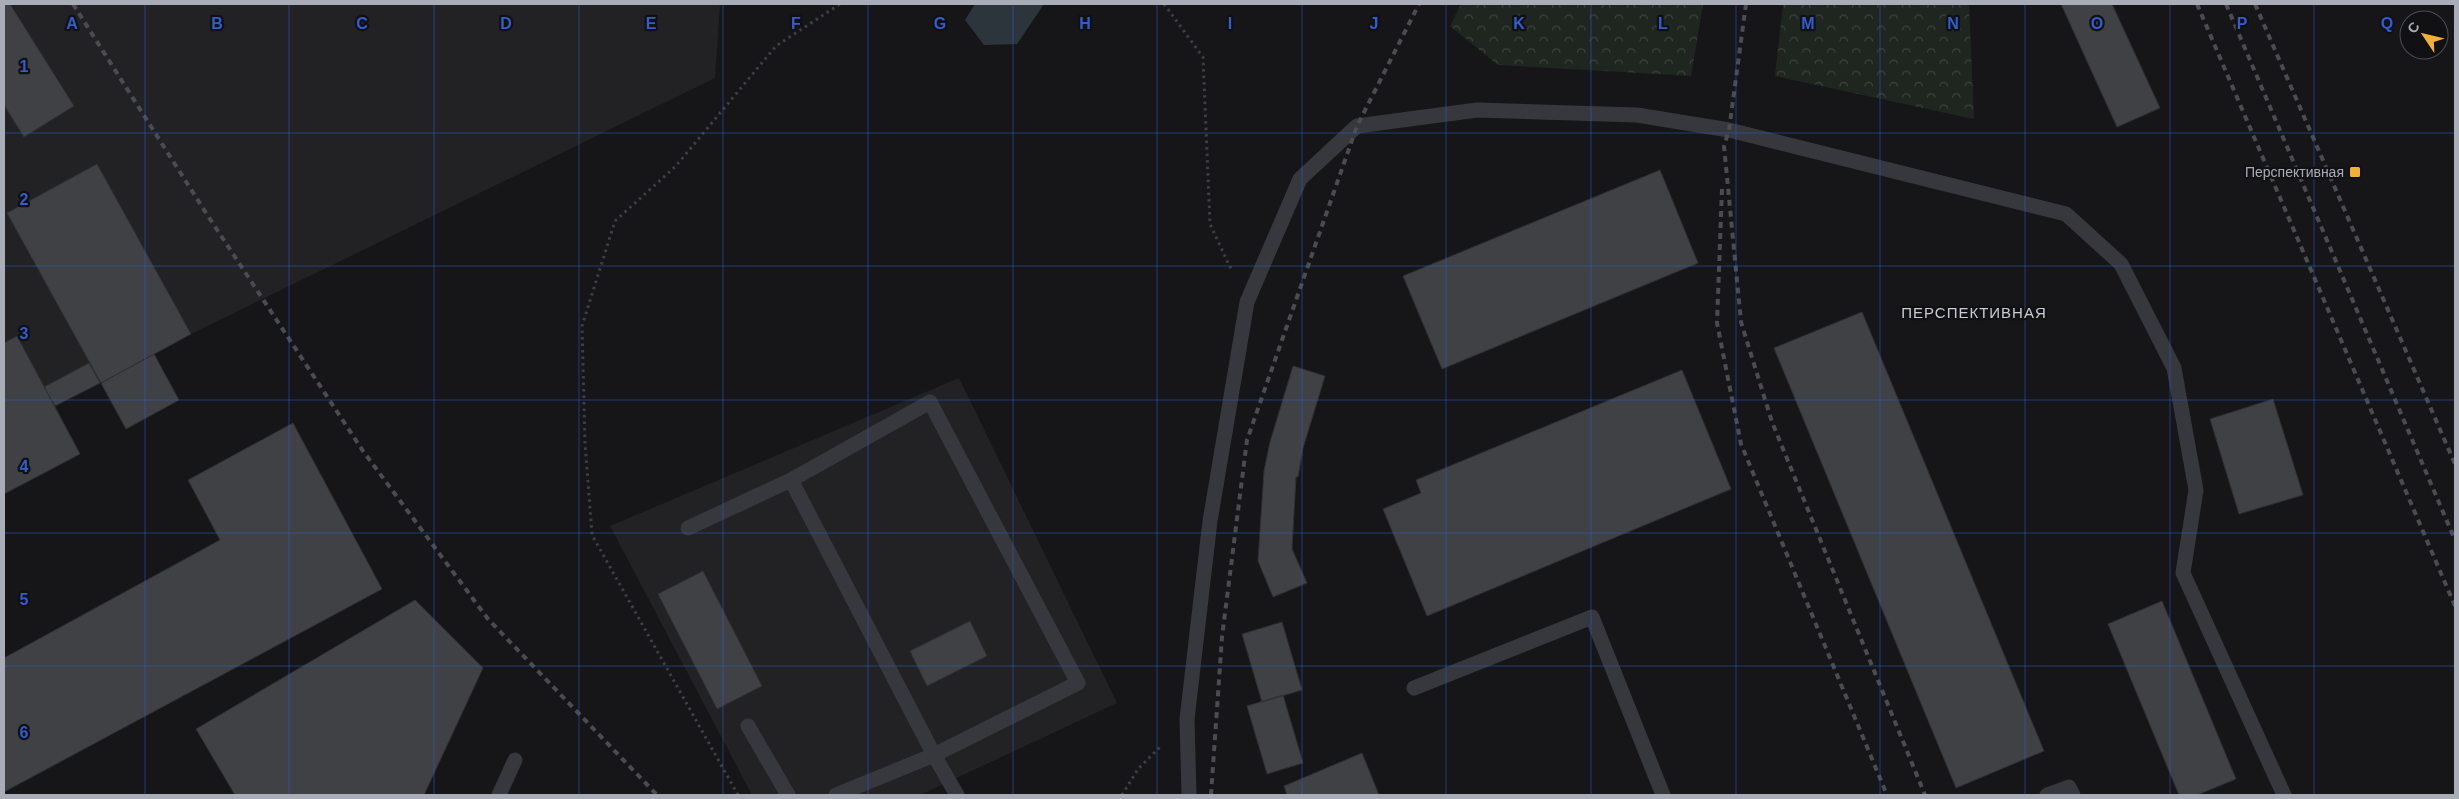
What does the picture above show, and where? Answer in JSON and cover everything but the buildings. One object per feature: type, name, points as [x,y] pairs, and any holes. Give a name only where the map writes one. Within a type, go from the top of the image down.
[{"type":"lane","points":[[1190,795],[1187,719],[1210,521],[1247,302],[1300,179],[1357,126],[1477,110],[1637,115],[1729,130],[2066,214],[2121,264],[2174,368],[2196,490],[2183,573],[2284,795]]},
{"type":"lane","points":[[688,528],[792,480],[930,402],[1078,683],[934,755],[836,795]]},
{"type":"lane","points":[[792,480],[934,755],[957,795]]},
{"type":"lane","points":[[1414,688],[1592,617],[1663,795]]},
{"type":"lane","points":[[748,726],[788,795]]},
{"type":"lane","points":[[499,795],[515,760]]},
{"type":"lane","points":[[2047,795],[2069,787],[2072,795]]},
{"type":"path","points":[[738,795],[592,535],[584,443],[582,326],[615,221],[675,167],[776,46],[840,4]]},
{"type":"path","points":[[1164,4],[1203,57],[1210,224],[1247,302]]},
{"type":"path","points":[[1122,795],[1138,769],[1187,719]]},
{"type":"shaded area","points":[[4,4],[720,4],[715,78],[191,334],[55,406],[80,454],[4,494]]},
{"type":"shaded area","points":[[975,4],[1044,4],[1017,44],[984,45],[965,20]]},
{"type":"shaded area","points":[[959,378],[1117,703],[920,795],[752,795],[610,526]]},
{"type":"green space","points":[[1461,4],[1703,4],[1691,76],[1498,65],[1450,26]]},
{"type":"green space","points":[[1783,4],[1969,4],[1974,119],[1775,76]]},
{"type":"railway","points":[[73,4],[206,213],[363,451],[488,619],[657,795]]},
{"type":"railway","points":[[1211,795],[1222,637],[1247,440],[1357,126],[1419,4]]},
{"type":"railway","points":[[1746,4],[1729,130],[1724,146],[1741,322],[1772,422],[1925,795]]},
{"type":"railway","points":[[2197,4],[2455,606]]},
{"type":"railway","points":[[2226,4],[2455,540]]},
{"type":"railway","points":[[2255,4],[2455,464]]},
{"type":"railway","points":[[1722,189],[1717,323],[1741,444],[1887,795]]},
{"type":"place","name":"Перспективная","points":[[2355,172]]},
{"type":"district","name":"ПЕРСПЕКТИВНАЯ","points":[[1974,312]]}]
